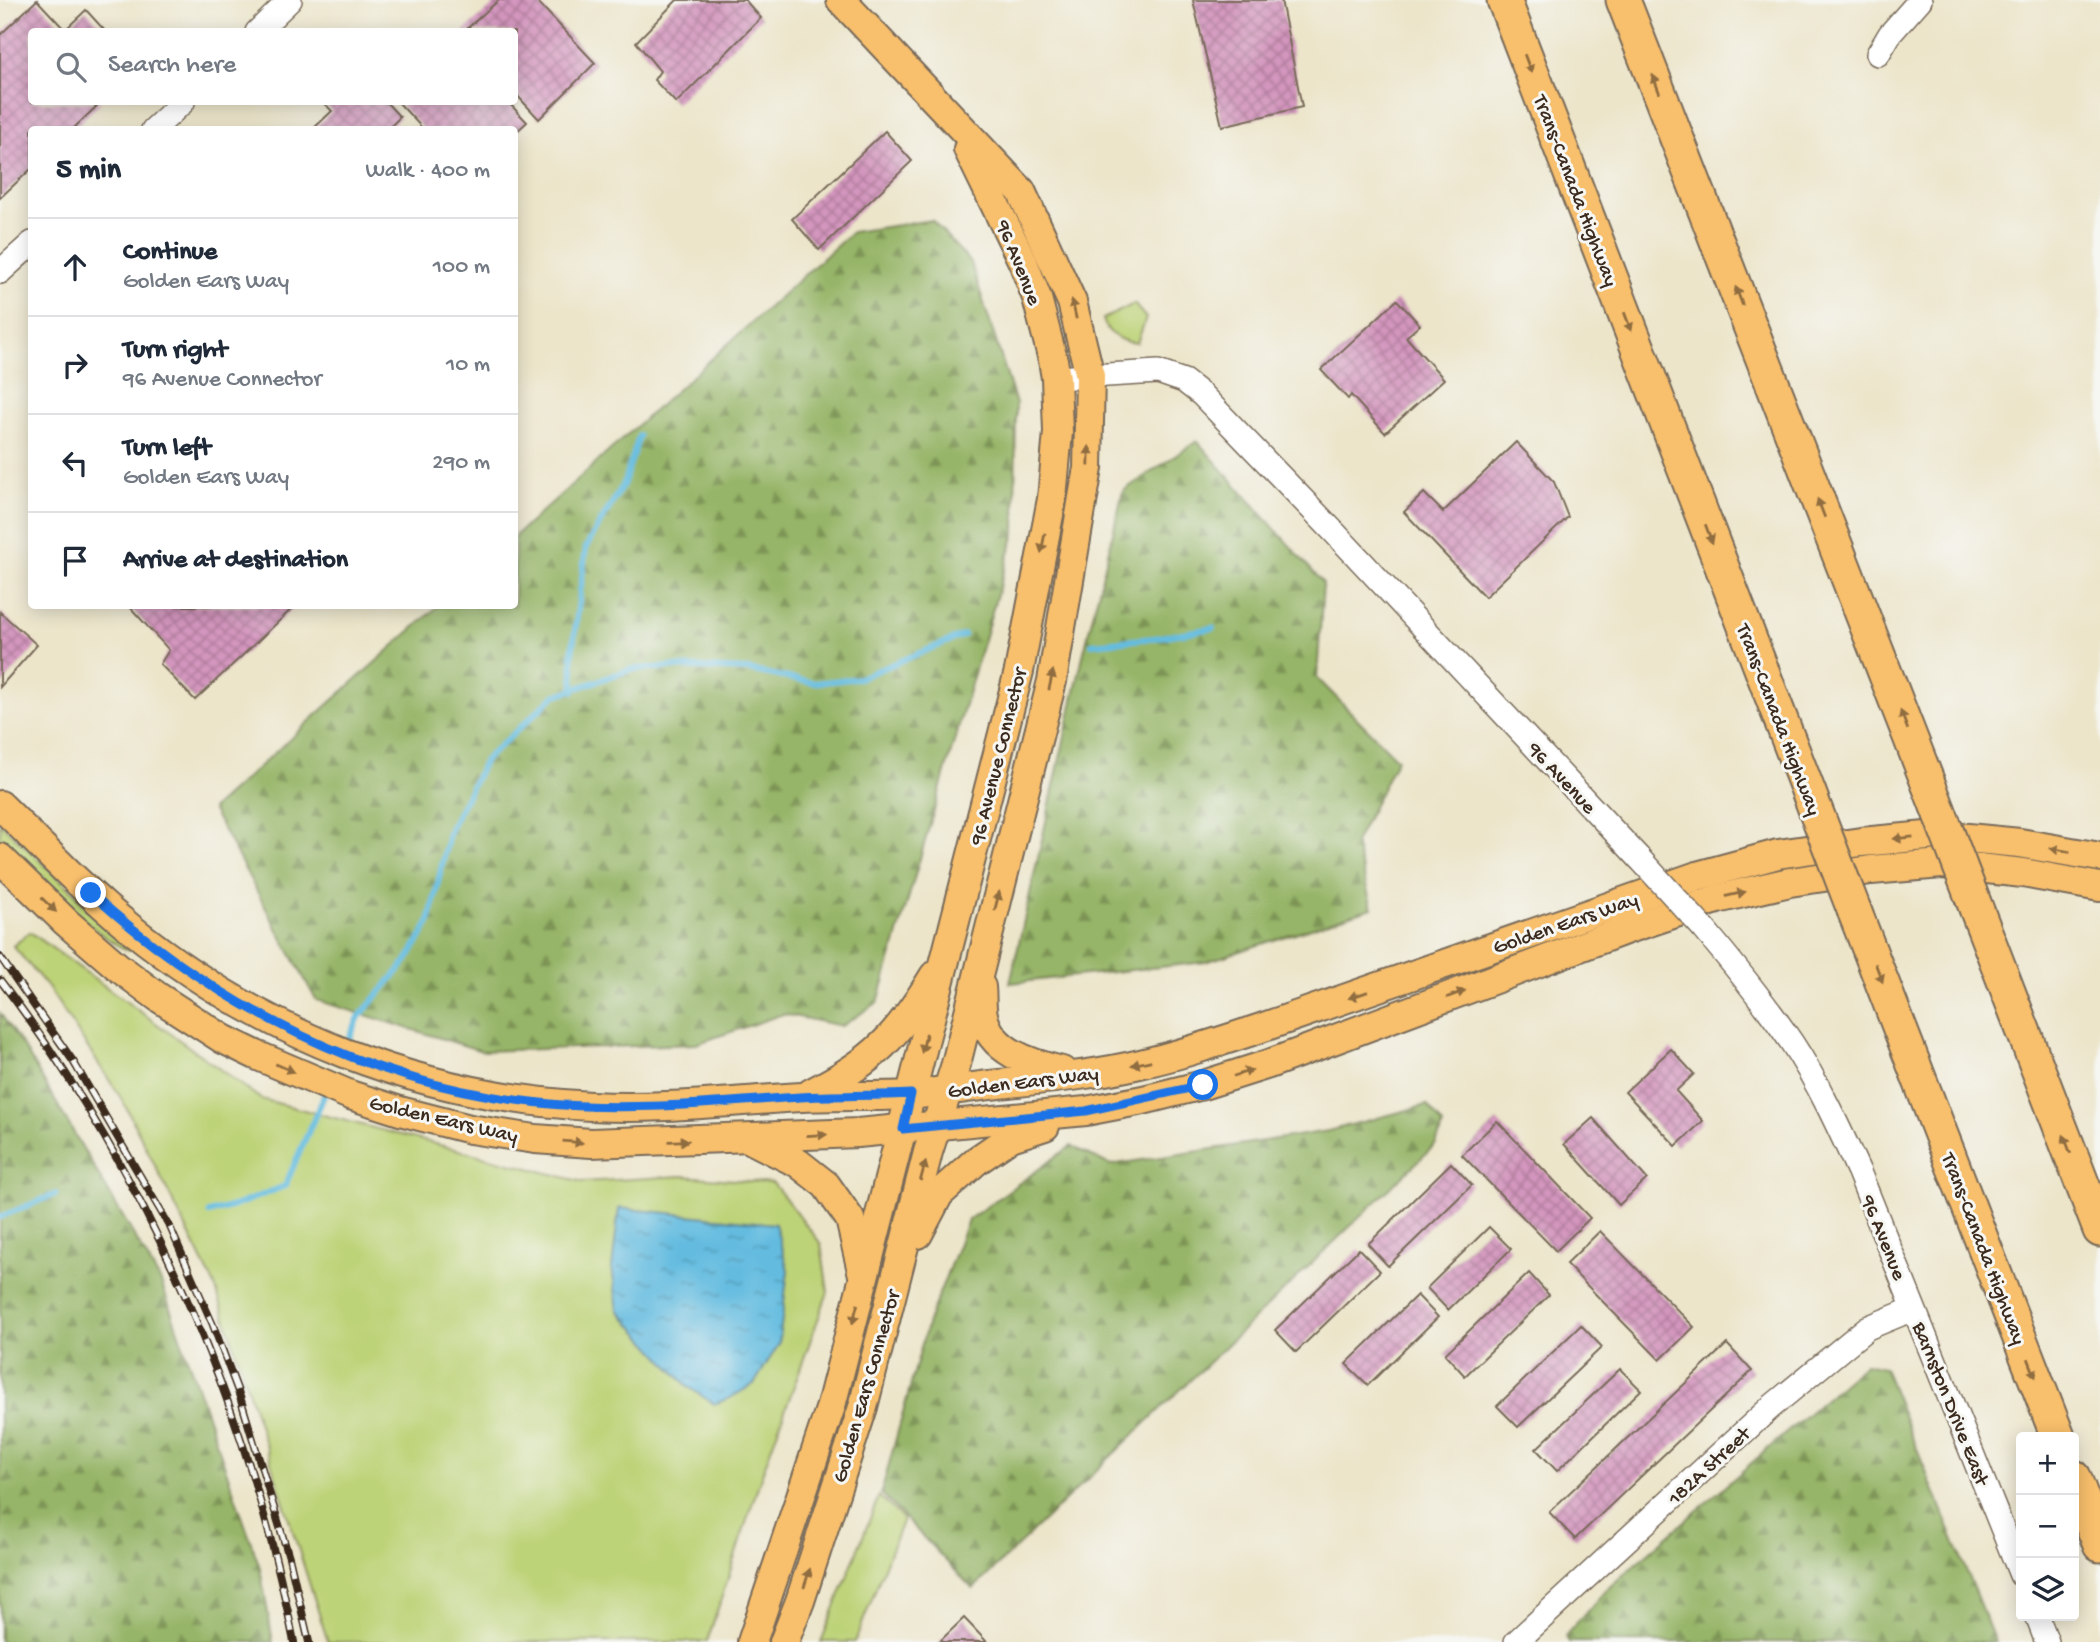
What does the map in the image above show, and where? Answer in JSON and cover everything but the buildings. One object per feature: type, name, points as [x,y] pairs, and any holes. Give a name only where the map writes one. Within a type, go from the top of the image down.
[{"type":"highway","name":"Trans-Canada Highway","points":[[1504,0],[2056,1432]]},
{"type":"highway","points":[[1623,0],[2100,1230]]},
{"type":"highway","points":[[2079,1490],[2100,1545]]},
{"type":"main road","name":"96 Avenue","points":[[841,0],[1021,191],[1070,293],[1090,376]]},
{"type":"main road","name":"96 Avenue","points":[[955,121],[1023,262],[1037,298],[1056,378]]},
{"type":"main road","name":"96 Avenue Connector","points":[[935,1126],[956,1065],[1056,655],[1088,468],[1090,376]]},
{"type":"main road","name":"96 Avenue Connector","points":[[903,1129],[1019,671],[1052,499],[1058,432],[1056,378]]},
{"type":"main road","name":"Golden Ears Way","points":[[0,805],[126,925],[206,983],[277,1024],[350,1057],[435,1084],[538,1103],[594,1107],[668,1107],[804,1097],[911,1094],[1082,1075],[1138,1065],[1195,1050],[1697,876],[1778,855],[1861,842],[1937,835],[2020,843],[2100,858]]},
{"type":"main road","name":"Golden Ears Way","points":[[0,858],[66,922],[118,967],[158,997],[223,1039],[256,1055],[350,1095],[470,1129],[535,1139],[592,1143],[903,1129],[1086,1111],[1203,1085],[1269,1064],[1625,930],[1717,899],[1790,882],[1871,870],[1942,864],[2023,873],[2100,887]]},
{"type":"main road","points":[[804,1097],[842,1078],[876,1054],[899,1029],[948,953]]},
{"type":"main road","points":[[980,967],[983,1018],[1002,1045],[1031,1063],[1082,1075]]},
{"type":"main road","points":[[896,1277],[939,1194],[976,1161],[1011,1138],[1086,1111]]},
{"type":"main road","name":"Golden Ears Connector","points":[[784,1642],[800,1601],[863,1407],[935,1126]]},
{"type":"main road","name":"Golden Ears Connector","points":[[752,1642],[831,1406],[903,1129]]},
{"type":"main road","points":[[749,1138],[798,1163],[827,1185],[850,1219],[864,1280]]},
{"type":"street","points":[[261,28],[290,0]]},
{"type":"street","points":[[1878,54],[1890,34],[1920,0]]},
{"type":"street","points":[[160,126],[179,114]]},
{"type":"street","points":[[0,272],[28,247]]},
{"type":"street","name":"96 Avenue","points":[[1056,378],[1158,372],[1184,381],[1202,395],[1640,859],[1749,983],[1793,1045],[1829,1108],[1859,1172],[1913,1309]]},
{"type":"street","name":"Barnston Drive East","points":[[1913,1309],[2016,1563]]},
{"type":"street","name":"182A Street","points":[[1516,1642],[1771,1407],[1867,1328],[1913,1309]]},
{"type":"street","points":[[2039,1621],[2047,1642]]},
{"type":"green space","points":[[932,220],[971,263],[1016,404],[1015,533],[878,1002],[842,1026],[783,1014],[696,1044],[482,1051],[316,1000],[212,809],[435,609],[518,609],[518,533],[852,232]]},
{"type":"green space","points":[[1134,304],[1146,318],[1137,343],[1116,337],[1103,319]]},
{"type":"green space","points":[[1197,441],[1323,583],[1317,678],[1397,759],[1355,843],[1372,908],[1206,962],[1010,983],[1082,660],[1123,491]]},
{"type":"green space","points":[[0,823],[131,946],[128,951],[77,914],[0,839]]},
{"type":"green space","points":[[30,932],[261,1099],[583,1182],[682,1176],[773,1183],[821,1244],[828,1292],[763,1471],[707,1642],[328,1642],[215,1286],[123,1101],[47,986],[13,946]]},
{"type":"green space","points":[[0,1013],[26,1051],[161,1282],[260,1568],[273,1642],[0,1642]]},
{"type":"green space","points":[[1427,1105],[1443,1125],[1436,1144],[973,1589],[881,1493],[928,1322],[968,1220],[1071,1146],[1110,1165],[1328,1131]]},
{"type":"green space","points":[[1865,1364],[1884,1368],[1995,1642],[1569,1642],[1565,1636],[1606,1590]]},
{"type":"green space","points":[[879,1496],[903,1519],[855,1642],[821,1642]]},
{"type":"water","points":[[619,1208],[775,1224],[788,1270],[779,1344],[754,1384],[714,1404],[687,1386],[618,1310],[612,1268]]},
{"type":"waterway","points":[[574,691],[572,654],[586,547],[624,483],[639,436]]},
{"type":"waterway","points":[[1092,644],[1154,638],[1213,628]]},
{"type":"waterway","points":[[346,1046],[359,1017],[407,961],[429,923],[450,829],[485,760],[554,696],[632,669],[675,667],[748,670],[814,683],[859,678],[964,635]]},
{"type":"waterway","points":[[209,1213],[285,1186],[326,1091]]},
{"type":"waterway","points":[[0,1217],[56,1194]]},
{"type":"railway","points":[[0,957],[73,1061],[170,1227],[213,1325],[240,1397],[289,1557],[309,1642]]},
{"type":"railway","points":[[0,980],[52,1053],[101,1131],[145,1211],[184,1294],[219,1379],[249,1466],[274,1554],[294,1642]]},
{"type":"route","points":[[91,893],[126,925],[206,983],[309,1040],[384,1069],[479,1093],[538,1103],[594,1107],[668,1107],[804,1097],[911,1094],[903,1129],[1086,1111],[1203,1085]]}]
